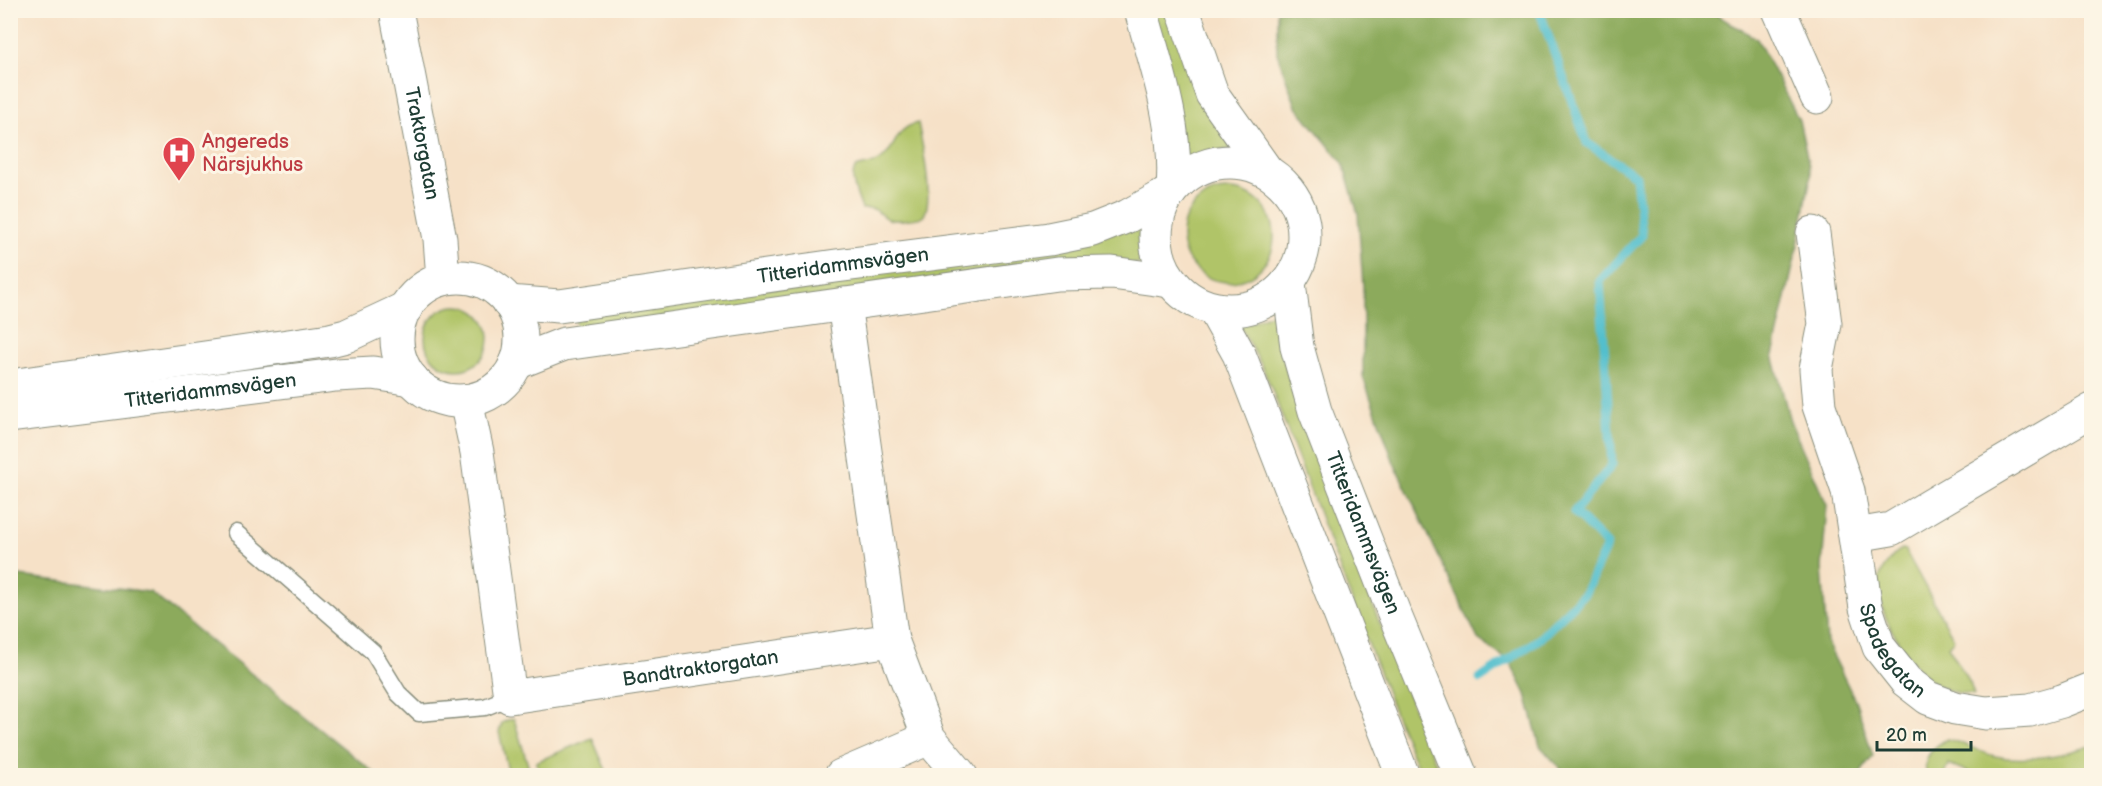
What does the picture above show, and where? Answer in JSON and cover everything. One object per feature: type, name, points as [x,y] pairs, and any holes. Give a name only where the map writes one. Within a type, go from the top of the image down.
[{"type":"street","name":"Traktorgatan","points":[[396,10],[440,239],[443,279]]},
{"type":"street","points":[[1141,10],[1171,120],[1175,165],[1171,190]]},
{"type":"street","points":[[1183,10],[1212,94],[1266,170],[1283,183],[1290,192],[1304,221],[1305,243],[1300,264],[1289,283],[1268,301],[1242,310],[1214,309],[1197,303],[1183,294],[1170,281],[1161,265],[1156,247],[1156,228],[1160,210],[1171,190],[1187,174],[1206,165],[1226,161],[1246,163],[1266,170]]},
{"type":"street","points":[[1779,10],[1817,97]]},
{"type":"street","name":"Titteridammsvägen","points":[[508,302],[559,306],[836,266],[1049,239],[1093,230],[1128,216],[1171,190]]},
{"type":"street","name":"Spadegatan","points":[[1813,233],[1824,324],[1816,369],[1819,406],[1848,492],[1866,608],[1879,647],[1906,681],[1928,698],[1955,708],[1986,713],[2030,710],[2062,701],[2091,689]]},
{"type":"street","name":"Titteridammsvägen","points":[[516,363],[564,344],[1057,274],[1112,273],[1170,281]]},
{"type":"street","points":[[467,278],[483,282],[497,290],[508,302],[518,321],[520,352],[508,377],[497,388],[466,401],[449,400],[433,395],[412,380],[402,363],[398,345],[399,326],[406,308],[421,290],[443,279],[467,278]]},
{"type":"street","name":"Titteridammsvägen","points":[[1289,283],[1297,347],[1315,411],[1461,776]]},
{"type":"street","points":[[844,304],[892,640],[929,738],[961,776]]},
{"type":"street","name":"Titteridammsvägen","points":[[10,386],[330,340],[346,336],[406,308]]},
{"type":"street","points":[[1214,309],[1239,354],[1402,776]]},
{"type":"street","name":"Titteridammsvägen","points":[[10,416],[344,374],[373,373],[412,380]]},
{"type":"street","points":[[466,401],[477,452],[510,697]]},
{"type":"street","points":[[1856,535],[1891,529],[2091,410]]},
{"type":"street","name":"Bandtraktorgatan","points":[[510,697],[892,640]]},
{"type":"street","points":[[841,776],[929,738]]},
{"type":"lane","name":"Bandtraktorgatan","points":[[236,533],[373,652],[398,693],[419,713],[485,707],[510,697]]},
{"type":"green space","points":[[1277,10],[1710,11],[1757,39],[1799,120],[1811,175],[1773,355],[1790,421],[1827,505],[1822,567],[1827,643],[1856,702],[1873,756],[1859,775],[1566,775],[1540,746],[1526,694],[1510,662],[1478,639],[1394,463],[1363,377],[1363,286],[1358,214],[1343,163],[1296,106],[1277,53]]},
{"type":"green space","points":[[1151,11],[1171,11],[1232,149],[1203,154],[1187,160]]},
{"type":"green space","points":[[918,123],[928,185],[928,198],[923,217],[892,220],[876,210],[862,209],[853,178],[855,168],[882,159],[904,129]]},
{"type":"green space","points":[[1228,190],[1246,194],[1261,203],[1270,218],[1274,236],[1270,254],[1261,269],[1246,278],[1228,282],[1210,278],[1195,269],[1186,254],[1182,236],[1186,218],[1195,203],[1210,194]]},
{"type":"green space","points":[[1138,227],[1144,263],[577,330],[574,314]]},
{"type":"green space","points":[[451,306],[463,306],[480,315],[487,326],[489,338],[487,350],[480,361],[463,370],[451,370],[439,365],[430,356],[425,344],[425,332],[430,320],[439,311]]},
{"type":"green space","points":[[1274,314],[1294,395],[1311,445],[1441,775],[1421,775],[1395,714],[1271,387],[1240,327],[1239,324]]},
{"type":"green space","points":[[1902,549],[1905,550],[1954,639],[1948,646],[1970,683],[1974,695],[1950,691],[1932,681],[1910,658],[1891,628],[1880,599],[1878,582],[1885,566]]},
{"type":"green space","points":[[11,575],[150,592],[377,775],[11,775]]},
{"type":"green space","points":[[514,719],[531,775],[509,775],[499,732],[502,723]]},
{"type":"green space","points":[[592,738],[608,775],[542,775],[536,762]]},
{"type":"green space","points":[[1947,739],[1995,756],[2019,759],[2056,755],[2091,746],[2091,770],[2070,776],[1983,775],[1973,774],[1949,764],[1945,775],[1927,775],[1927,758],[1937,746]]},
{"type":"waterway","points":[[1480,679],[1539,639],[1585,593],[1607,545],[1574,512],[1612,465],[1600,281],[1642,235],[1636,176],[1587,143],[1539,10]]},
{"type":"place","name":"Angereds Närsjukhus","points":[[179,182]]}]
